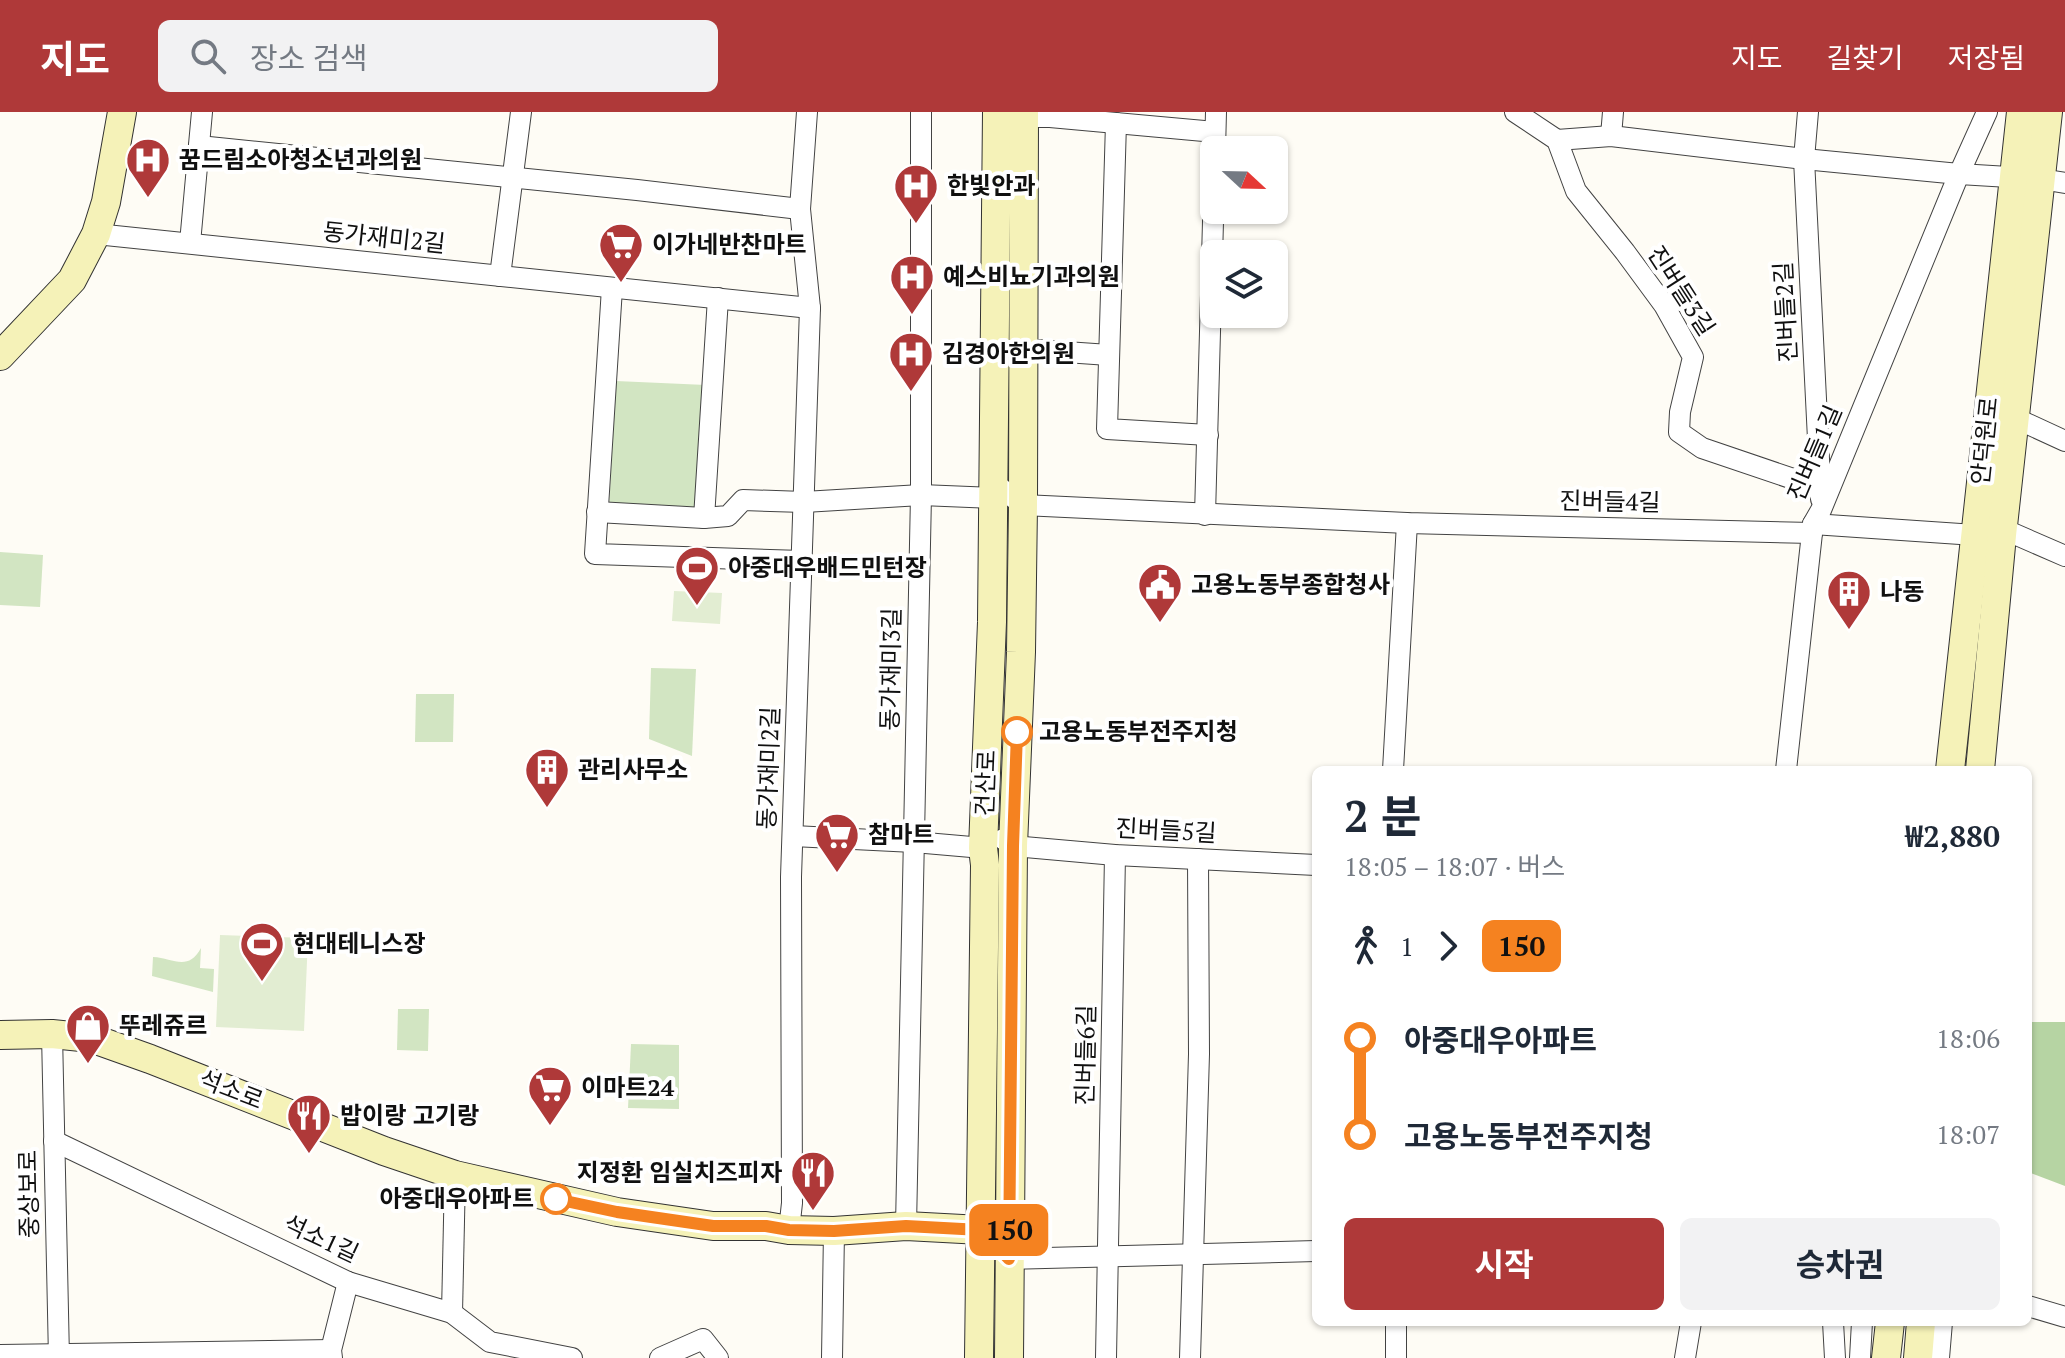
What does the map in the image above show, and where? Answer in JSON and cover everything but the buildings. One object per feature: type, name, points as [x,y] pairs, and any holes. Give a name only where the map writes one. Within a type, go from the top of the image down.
[{"type":"street","points":[[0,356],[72,280],[96,234],[106,202],[122,112]]},
{"type":"street","points":[[190,243],[202,112]]},
{"type":"street","points":[[500,276],[521,112]]},
{"type":"street","name":"동가재미2길","points":[[789,1230],[792,1203],[791,874],[810,308],[800,209],[807,112]]},
{"type":"street","name":"동가재미3길","points":[[906,1226],[921,495],[921,112]]},
{"type":"street","points":[[1515,112],[1557,140],[1611,136],[1804,159],[2040,180]]},
{"type":"street","points":[[1611,136],[1613,112]]},
{"type":"street","name":"진버들2길","points":[[1808,112],[1804,159],[1820,488],[1815,522]]},
{"type":"street","name":"진버들1길","points":[[1786,766],[1815,522],[1987,112]]},
{"type":"street","name":"안덕원로","points":[[1950,766],[1975,535],[2040,180],[2021,112]]},
{"type":"street","name":"안덕원로","points":[[1980,766],[2048,112]]},
{"type":"street","points":[[1016,113],[1215,131]]},
{"type":"street","name":"건산로","points":[[1009,1358],[1013,846],[1023,505],[1016,113]]},
{"type":"street","name":"건산로","points":[[979,1358],[984,836],[994,490],[1016,113]]},
{"type":"street","points":[[1116,123],[1107,429],[1208,435]]},
{"type":"street","name":"진버들3길","points":[[1557,140],[1576,191],[1664,305],[1693,357],[1680,412],[1679,432],[1702,448],[1820,488]]},
{"type":"street","points":[[199,146],[800,209]]},
{"type":"street","points":[[1205,515],[1213,224]]},
{"type":"street","name":"동가재미2길","points":[[96,234],[810,308]]},
{"type":"street","points":[[612,288],[595,554],[802,561]]},
{"type":"street","points":[[704,518],[718,298]]},
{"type":"street","points":[[1022,349],[1109,355]]},
{"type":"street","points":[[2015,418],[2065,441]]},
{"type":"street","points":[[597,512],[704,518],[728,516],[743,500],[804,502],[994,490],[1023,505]]},
{"type":"street","name":"진버들4길","points":[[1023,505],[1407,523],[1815,522],[1975,535]]},
{"type":"street","points":[[1393,766],[1407,523]]},
{"type":"street","points":[[2003,529],[2065,556]]},
{"type":"street","points":[[793,836],[914,842],[984,836],[1013,846]]},
{"type":"street","name":"진버들5길","points":[[1013,846],[1115,855],[1312,865]]},
{"type":"street","name":"진버들6길","points":[[1106,1358],[1115,855]]},
{"type":"street","points":[[1190,1358],[1199,1054],[1198,859]]},
{"type":"street","name":"석소로","points":[[0,1035],[52,1034],[91,1038],[384,1151],[455,1175],[617,1212],[713,1226],[766,1226],[789,1230],[834,1231],[906,1226],[981,1230]]},
{"type":"street","name":"중상보로","points":[[52,1034],[59,1356]]},
{"type":"street","name":"석소1길","points":[[54,1141],[348,1282],[452,1313],[490,1350],[572,1358]]},
{"type":"street","points":[[452,1313],[455,1175]]},
{"type":"street","points":[[981,1230],[1009,1259],[1312,1251]]},
{"type":"street","points":[[832,1358],[834,1231]]},
{"type":"street","points":[[0,1355],[332,1354],[348,1282]]},
{"type":"street","points":[[2032,1307],[2065,1317]]},
{"type":"street","points":[[1396,1326],[1396,1358]]},
{"type":"street","points":[[1685,1358],[1690,1326]]},
{"type":"street","points":[[1833,1326],[1835,1358]]},
{"type":"street","points":[[1860,1358],[1862,1326]]},
{"type":"street","points":[[1886,1358],[1890,1326]]},
{"type":"street","points":[[1918,1358],[1921,1326]]},
{"type":"street","points":[[1939,1358],[1942,1326]]},
{"type":"street","points":[[660,1358],[703,1339],[718,1358]]},
{"type":"green space","points":[[616,381],[706,385],[698,513],[609,507]]},
{"type":"green space","points":[[0,552],[43,555],[40,607],[0,605]]},
{"type":"green space","name":"아중대우배드민턴장","points":[[674,591],[722,593],[720,624],[672,621]]},
{"type":"green space","points":[[651,668],[696,669],[692,756],[649,739]]},
{"type":"green space","points":[[416,694],[454,694],[453,742],[415,742]]},
{"type":"green space","name":"현대테니스장","points":[[220,935],[308,938],[304,1031],[216,1027]]},
{"type":"green space","points":[[201,948],[200,968],[214,969],[213,992],[152,976],[153,957],[185,962],[191,960]]},
{"type":"green space","points":[[398,1009],[429,1009],[428,1051],[397,1050]]},
{"type":"green space","points":[[2032,1022],[2065,1022],[2065,1186],[2032,1174]]},
{"type":"green space","points":[[631,1044],[679,1045],[679,1109],[628,1108]]},
{"type":"bus line","name":"150","points":[[556,1199],[617,1212],[713,1226],[834,1231],[906,1226],[981,1230],[1009,1259],[1017,732]]},
{"type":"place","name":"꿈드림소아청소년과의원","points":[[148,199]]},
{"type":"place","name":"한빛안과","points":[[916,225]]},
{"type":"place","name":"이가네반찬마트","points":[[621,284]]},
{"type":"place","name":"예스비뇨기과의원","points":[[912,316]]},
{"type":"place","name":"김경아한의원","points":[[911,393]]},
{"type":"place","name":"아중대우배드민턴장","points":[[697,607]]},
{"type":"place","name":"고용노동부종합청사","points":[[1160,624]]},
{"type":"place","name":"나동","points":[[1849,631]]},
{"type":"place","name":"고용노동부전주지청","points":[[1017,732]]},
{"type":"place","name":"관리사무소","points":[[547,809]]},
{"type":"place","name":"참마트","points":[[837,874]]},
{"type":"place","name":"현대테니스장","points":[[262,983]]},
{"type":"place","name":"뚜레쥬르","points":[[88,1065]]},
{"type":"place","name":"이마트24","points":[[550,1127]]},
{"type":"place","name":"밥이랑 고기랑","points":[[309,1155]]},
{"type":"place","name":"아중대우아파트","points":[[556,1199]]},
{"type":"place","name":"지정환 임실치즈피자","points":[[813,1212]]}]
